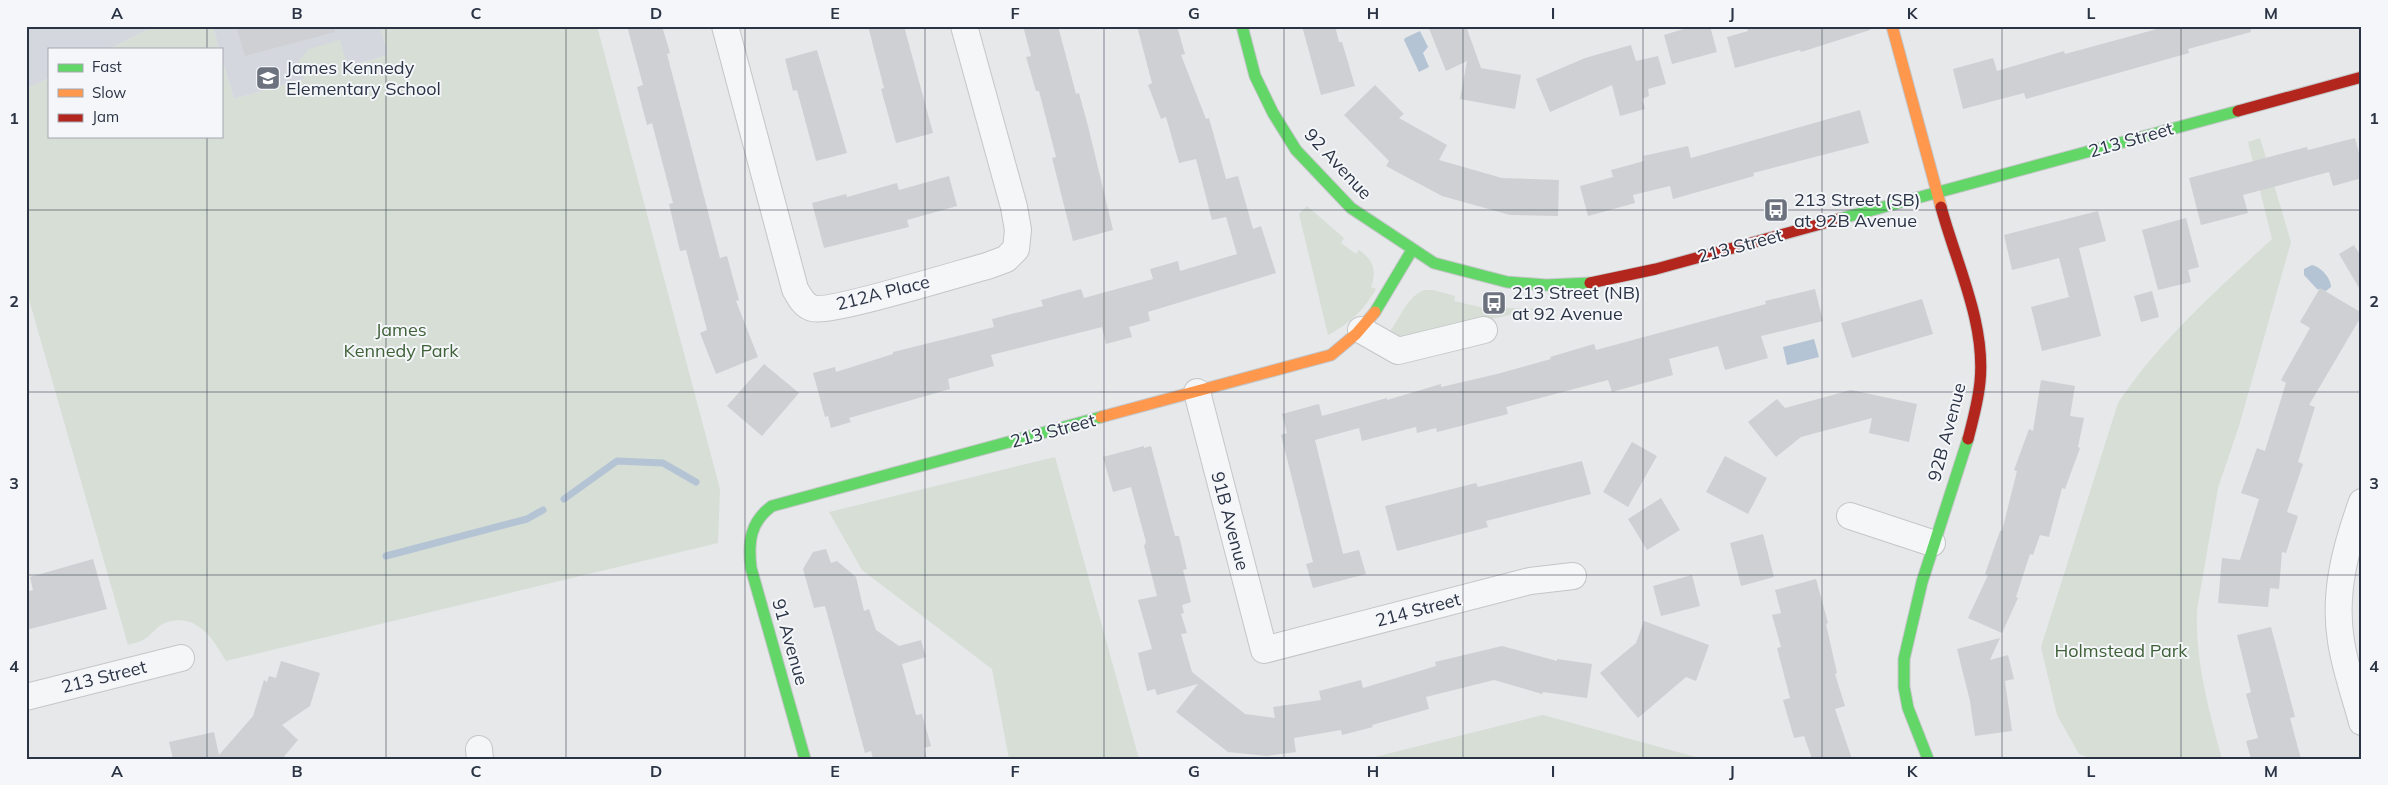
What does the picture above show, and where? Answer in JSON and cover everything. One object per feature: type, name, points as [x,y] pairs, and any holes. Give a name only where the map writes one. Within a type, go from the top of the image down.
[{"type":"street","name":"212A Place","points":[[725,26],[795,289],[804,304],[814,309],[844,306],[987,266],[1006,259],[1016,249],[1018,230],[1014,207],[964,26]]},
{"type":"street","name":"92 Avenue","points":[[1242,26],[1255,76],[1273,113],[1296,150],[1351,208],[1412,250]]},
{"type":"street","name":"92B Avenue","points":[[1892,26],[1938,194],[1970,298],[1980,343],[1981,370],[1977,402],[1970,430],[1932,543],[1906,646],[1903,674],[1905,699],[1912,728],[1928,759]]},
{"type":"street","name":"213 Street","points":[[750,533],[755,520],[762,512],[772,506],[1331,355],[1348,344],[1361,330],[1393,283],[1412,250],[1434,263],[1458,271],[1507,282],[1546,285],[1583,284],[1656,269],[1938,194],[2362,77]]},
{"type":"street","points":[[1361,330],[1398,351],[1484,330]]},
{"type":"street","name":"91B Avenue","points":[[1197,392],[1264,650]]},
{"type":"street","points":[[2362,502],[2344,561],[2338,612],[2341,641],[2362,722]]},
{"type":"street","points":[[1850,516],[1932,543]]},
{"type":"street","name":"91 Avenue","points":[[750,533],[751,568],[806,759]]},
{"type":"street","name":"214 Street","points":[[1264,650],[1530,581],[1573,576]]},
{"type":"street","name":"213 Street","points":[[26,697],[181,658]]},
{"type":"shaded area","points":[[26,26],[155,26],[111,48],[48,48],[48,78],[26,89]]},
{"type":"shaded area","name":"James Kennedy Elementary School","points":[[213,26],[380,26],[388,55],[234,99],[222,59],[222,48],[219,48]]},
{"type":"green space","points":[[155,26],[213,26],[219,48],[111,48]]},
{"type":"green space","name":"James Kennedy Park","points":[[380,26],[597,26],[720,489],[718,543],[226,661],[210,637],[196,625],[187,621],[167,622],[143,640],[128,645],[26,289],[26,89],[48,78],[48,138],[222,138],[222,59],[234,99],[304,79],[299,60],[309,49],[340,40],[348,67],[388,55]]},
{"type":"green space","name":"Holmstead Park","points":[[2260,138],[2291,242],[2239,426],[2218,488],[2197,610],[2198,648],[2201,667],[2222,759],[2092,759],[2079,754],[2057,715],[2041,647],[2118,403],[2152,358],[2190,316],[2272,239],[2248,142]]},
{"type":"green space","points":[[1307,206],[1344,238],[1341,243],[1356,254],[1359,250],[1364,254],[1371,262],[1374,270],[1371,287],[1376,289],[1371,297],[1355,316],[1328,335],[1299,214]]},
{"type":"green space","points":[[1424,290],[1433,290],[1455,296],[1454,301],[1484,308],[1486,304],[1508,308],[1536,309],[1409,338],[1399,337],[1390,331],[1408,303]]},
{"type":"green space","points":[[1055,457],[1139,759],[1009,759],[992,669],[862,570],[829,512]]},
{"type":"green space","points":[[1543,715],[1703,759],[1367,759]]},
{"type":"water","points":[[1420,31],[1428,47],[1423,53],[1429,67],[1419,72],[1404,40]]},
{"type":"water","points":[[2312,265],[2322,270],[2329,280],[2331,287],[2326,291],[2317,289],[2304,275],[2304,269]]},
{"type":"water","points":[[1814,339],[1819,357],[1787,365],[1783,347]]},
{"type":"building","points":[[236,26],[334,26],[335,32],[245,56]]},
{"type":"building","points":[[627,26],[662,26],[670,53],[667,54],[720,258],[727,256],[739,300],[736,301],[758,357],[716,374],[700,333],[707,330],[686,250],[680,251],[669,204],[673,203],[652,123],[647,125],[637,87],[643,85]]},
{"type":"building","points":[[868,26],[904,26],[933,133],[896,143],[881,89],[884,88]]},
{"type":"building","points":[[1023,26],[1058,26],[1076,94],[1079,93],[1088,126],[1113,230],[1073,241],[1052,158],[1056,157],[1039,91],[1036,91],[1026,57],[1031,56]]},
{"type":"building","points":[[1137,26],[1177,26],[1185,54],[1181,55],[1206,119],[1209,118],[1226,179],[1238,176],[1253,229],[1261,226],[1276,273],[1148,312],[1150,321],[1129,327],[1132,337],[1106,344],[1102,327],[991,355],[994,366],[948,379],[950,389],[849,418],[851,422],[831,428],[828,416],[825,417],[813,373],[835,367],[836,372],[893,354],[893,352],[994,327],[992,319],[1043,306],[1041,300],[1081,289],[1084,298],[1153,279],[1150,269],[1178,261],[1180,271],[1237,254],[1226,217],[1212,220],[1196,159],[1179,163],[1166,117],[1161,119],[1148,85],[1152,83]]},
{"type":"building","points":[[1302,26],[1335,26],[1339,42],[1342,42],[1355,86],[1321,95]]},
{"type":"building","points":[[1428,26],[1466,26],[1481,68],[1521,75],[1515,109],[1460,99],[1467,61],[1446,71]]},
{"type":"building","points":[[1693,26],[1710,26],[1717,52],[1672,64],[1664,35]]},
{"type":"building","points":[[1746,26],[1869,26],[1870,30],[1801,52],[1800,50],[1735,68],[1727,37],[1748,31]]},
{"type":"building","points":[[2168,26],[2250,26],[2251,32],[2188,49],[2189,53],[2026,99],[2024,93],[1963,109],[1953,69],[1993,58],[1997,71],[2064,51],[2065,54]]},
{"type":"building","points":[[1631,45],[1636,61],[1658,56],[1666,84],[1648,89],[1649,96],[1642,99],[1645,109],[1620,116],[1612,85],[1550,112],[1536,79],[1585,58]]},
{"type":"building","points":[[817,50],[847,153],[816,161],[797,90],[793,91],[785,59]]},
{"type":"building","points":[[1375,85],[1404,114],[1399,118],[1447,145],[1439,160],[1502,178],[1559,180],[1558,216],[1510,215],[1442,196],[1386,166],[1389,161],[1344,115]]},
{"type":"building","points":[[1860,110],[1869,143],[1753,173],[1754,176],[1673,199],[1670,186],[1633,195],[1635,203],[1588,216],[1580,186],[1613,177],[1611,170],[1644,161],[1643,156],[1688,146],[1691,158]]},
{"type":"building","points":[[2355,138],[2362,164],[2362,178],[2333,186],[2329,172],[2243,195],[2248,213],[2201,225],[2189,178],[2307,147],[2308,150]]},
{"type":"building","points":[[949,176],[957,206],[907,220],[909,227],[824,248],[812,203],[846,194],[847,197],[897,183],[899,190]]},
{"type":"building","points":[[2098,211],[2106,241],[2079,248],[2101,336],[2042,351],[2031,307],[2069,297],[2059,258],[2012,270],[2004,235]]},
{"type":"building","points":[[2186,218],[2199,267],[2188,270],[2191,282],[2158,290],[2142,230]]},
{"type":"building","points":[[2354,245],[2362,258],[2362,293],[2339,254]]},
{"type":"building","points":[[2320,288],[2362,313],[2362,315],[2309,405],[2315,407],[2298,462],[2303,464],[2287,512],[2298,516],[2286,553],[2282,552],[2279,589],[2270,588],[2268,607],[2218,603],[2222,558],[2240,560],[2259,499],[2241,493],[2257,448],[2265,451],[2286,383],[2281,380],[2310,328],[2300,322]]},
{"type":"building","points":[[1815,289],[1823,321],[1761,336],[1768,358],[1725,370],[1718,346],[1669,359],[1673,375],[1612,392],[1608,380],[1506,407],[1508,414],[1437,432],[1436,428],[1417,433],[1416,427],[1362,441],[1359,428],[1315,440],[1343,554],[1359,550],[1366,574],[1313,588],[1306,564],[1313,562],[1281,435],[1287,433],[1282,414],[1319,404],[1322,416],[1441,384],[1441,387],[1497,374],[1551,359],[1550,357],[1594,344],[1596,350],[1766,304],[1765,301]]},
{"type":"building","points":[[2152,291],[2159,317],[2141,322],[2134,296]]},
{"type":"building","points":[[1922,299],[1933,334],[1852,358],[1841,323]]},
{"type":"building","points":[[764,364],[799,393],[762,436],[727,406]]},
{"type":"building","points":[[2041,380],[2075,386],[2070,416],[2084,418],[2078,447],[2080,448],[2065,489],[2062,488],[2049,537],[2040,535],[2033,555],[2030,554],[2016,597],[2018,598],[2002,633],[1968,618],[1988,575],[1985,574],[2000,531],[2002,531],[2017,471],[2014,470],[2029,429],[2033,431]]},
{"type":"building","points":[[1851,390],[1917,404],[1909,442],[1869,433],[1872,418],[1801,437],[1776,457],[1748,422],[1777,399],[1785,408]]},
{"type":"building","points":[[1632,442],[1657,456],[1628,507],[1603,492]]},
{"type":"building","points":[[1144,446],[1144,448],[1151,446],[1175,536],[1179,536],[1187,569],[1183,570],[1191,602],[1182,605],[1184,613],[1181,614],[1187,633],[1181,634],[1192,672],[1245,714],[1275,718],[1273,707],[1321,700],[1319,691],[1361,680],[1363,688],[1436,666],[1435,662],[1502,646],[1557,661],[1557,659],[1592,664],[1587,698],[1543,692],[1542,694],[1494,680],[1426,697],[1429,709],[1372,725],[1373,727],[1342,735],[1341,730],[1294,738],[1296,752],[1267,756],[1228,752],[1176,712],[1198,684],[1157,695],[1155,689],[1147,691],[1138,653],[1152,649],[1138,600],[1157,596],[1144,546],[1146,542],[1131,487],[1113,492],[1103,457]]},
{"type":"building","points":[[1725,456],[1767,478],[1748,514],[1706,492]]},
{"type":"building","points":[[1582,461],[1591,494],[1486,521],[1488,527],[1397,551],[1385,506],[1476,483],[1478,487]]},
{"type":"building","points":[[1661,498],[1680,530],[1647,550],[1628,519]]},
{"type":"building","points":[[1763,534],[1774,577],[1741,586],[1730,543]]},
{"type":"building","points":[[826,549],[831,563],[837,561],[856,577],[864,611],[869,609],[876,630],[899,646],[921,640],[926,657],[902,664],[916,715],[922,714],[931,746],[924,748],[927,759],[873,759],[871,751],[865,753],[825,606],[814,608],[803,569],[813,552]]},
{"type":"building","points":[[93,559],[107,609],[26,630],[26,592],[33,590],[30,577]]},
{"type":"building","points":[[1692,575],[1700,606],[1661,616],[1653,586]]},
{"type":"building","points":[[1816,579],[1828,623],[1826,624],[1837,673],[1835,674],[1845,706],[1835,709],[1852,759],[1812,759],[1804,736],[1794,738],[1783,700],[1790,698],[1777,648],[1781,647],[1772,615],[1781,613],[1775,590]]},
{"type":"building","points":[[1644,621],[1709,645],[1696,681],[1686,677],[1638,718],[1600,673],[1636,643]]},
{"type":"building","points":[[2271,627],[2295,717],[2290,718],[2301,759],[2251,759],[2246,741],[2258,738],[2246,694],[2251,692],[2237,635]]},
{"type":"building","points":[[2000,638],[1990,660],[2008,655],[2014,679],[2005,681],[2012,731],[1975,736],[1970,701],[1957,649]]},
{"type":"building","points":[[281,661],[320,673],[310,706],[282,725],[298,740],[282,759],[173,759],[169,742],[214,732],[219,755],[253,716],[264,680],[267,682],[269,676],[276,678]]},
{"type":"waterway","points":[[564,499],[617,461],[663,463],[696,482]]},
{"type":"waterway","points":[[386,556],[527,519],[543,510]]},
{"type":"traffic: fast","points":[[1242,26],[1255,76],[1273,113],[1296,150],[1351,208],[1434,263],[1507,282],[1546,285],[1590,283]]},
{"type":"traffic: fast","points":[[1839,219],[2238,111]]},
{"type":"traffic: fast","points":[[1375,312],[1412,250]]},
{"type":"traffic: fast","points":[[805,759],[751,568],[750,550],[752,533],[765,512],[772,506],[1101,417]]},
{"type":"traffic: fast","points":[[1928,759],[1908,708],[1904,687],[1904,659],[1922,582],[1968,439]]},
{"type":"traffic: slow","points":[[1892,26],[1941,207]]},
{"type":"traffic: slow","points":[[1101,417],[1331,355],[1356,334],[1375,312]]},
{"type":"traffic: jam","points":[[2238,111],[2362,77]]},
{"type":"traffic: jam","points":[[1941,207],[1968,293],[1979,338],[1980,382],[1977,404],[1968,439]]},
{"type":"traffic: jam","points":[[1590,283],[1656,269],[1839,219]]},
{"type":"place","name":"James Kennedy Elementary School","points":[[268,78]]},
{"type":"place","name":"213 Street (SB) at 92B Avenue","points":[[1776,210]]},
{"type":"place","name":"213 Street (NB) at 92 Avenue","points":[[1494,303]]}]
